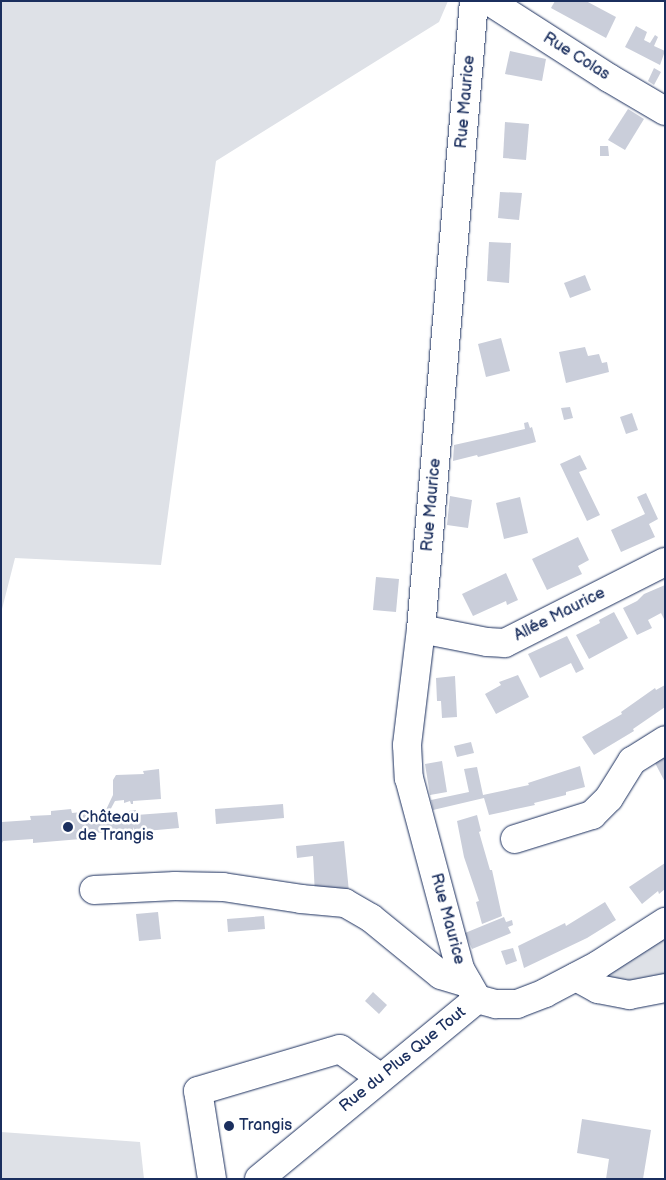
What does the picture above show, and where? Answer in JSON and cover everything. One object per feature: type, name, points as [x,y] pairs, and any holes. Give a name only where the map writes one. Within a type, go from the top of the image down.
[{"type":"street","name":"Rue Maurice","points":[[472,991],[460,969],[409,778],[407,745],[421,629],[474,1]]},
{"type":"street","name":"Rue Colas","points":[[489,1],[665,111]]},
{"type":"street","name":"Allée Maurice","points":[[421,629],[487,642],[505,643],[665,562]]},
{"type":"street","points":[[516,839],[592,815],[609,798],[632,761],[665,740]]},
{"type":"street","points":[[94,890],[176,886],[223,887],[301,899],[345,903],[371,918],[441,974],[472,991]]},
{"type":"street","name":"Rue du Plus Que Tout","points":[[259,1179],[381,1078],[472,991],[496,1004],[517,1004],[545,993],[576,976],[665,922]]},
{"type":"street","points":[[576,976],[598,989],[629,995],[665,988]]},
{"type":"street","points":[[212,1179],[198,1090],[340,1049],[381,1078]]},
{"type":"shaded area","points":[[1,1],[448,1],[439,22],[216,161],[161,565],[15,558],[1,613]]},
{"type":"shaded area","points":[[665,926],[665,981],[604,985],[598,970]]},
{"type":"shaded area","points":[[1,1132],[140,1142],[144,1179],[1,1179]]},
{"type":"building","points":[[555,1],[586,1],[616,17],[606,38],[551,8]]},
{"type":"building","points":[[636,26],[647,32],[644,40],[650,43],[655,35],[658,37],[654,46],[665,51],[660,65],[625,47]]},
{"type":"building","points":[[510,51],[546,59],[542,81],[505,74]]},
{"type":"building","points":[[654,68],[661,72],[654,85],[648,81]]},
{"type":"building","points":[[628,109],[644,119],[625,150],[608,140]]},
{"type":"building","points":[[505,122],[529,124],[526,160],[503,158]]},
{"type":"building","points":[[600,146],[608,146],[609,156],[600,156]]},
{"type":"building","points":[[500,192],[522,193],[519,220],[498,218]]},
{"type":"building","points":[[489,242],[511,243],[509,283],[487,281]]},
{"type":"building","points":[[585,275],[591,290],[570,298],[564,283]]},
{"type":"building","points":[[501,338],[510,371],[486,377],[478,344]]},
{"type":"building","points":[[585,347],[588,356],[599,354],[602,363],[607,362],[609,372],[566,383],[559,352]]},
{"type":"building","points":[[570,407],[573,418],[564,420],[561,408]]},
{"type":"building","points":[[632,413],[638,430],[626,434],[620,417]]},
{"type":"building","points":[[528,422],[530,428],[532,427],[536,442],[478,457],[477,455],[453,461],[454,445],[525,429],[524,423]]},
{"type":"building","points":[[580,455],[587,469],[579,472],[600,515],[587,521],[560,464]]},
{"type":"building","points":[[646,493],[658,519],[649,524],[655,537],[621,552],[611,530],[645,514],[637,497]]},
{"type":"building","points":[[450,496],[472,500],[468,528],[447,525]]},
{"type":"building","points":[[520,497],[528,533],[504,539],[496,503]]},
{"type":"building","points":[[578,537],[589,560],[578,566],[582,574],[547,590],[532,559]]},
{"type":"building","points":[[506,573],[518,600],[507,605],[506,601],[473,616],[462,594]]},
{"type":"building","points":[[376,577],[399,579],[396,612],[373,610]]},
{"type":"building","points":[[665,585],[665,621],[661,613],[648,620],[652,628],[637,635],[623,608],[637,601],[644,594]]},
{"type":"building","points":[[614,612],[628,638],[589,659],[576,635],[600,623],[599,620]]},
{"type":"building","points":[[567,636],[584,669],[576,673],[571,663],[540,678],[528,654]]},
{"type":"building","points":[[518,675],[529,697],[496,714],[485,694],[501,685],[499,682]]},
{"type":"building","points":[[455,676],[457,717],[442,718],[441,701],[437,701],[436,678]]},
{"type":"building","points":[[665,685],[665,707],[633,729],[634,731],[594,755],[582,737],[622,714],[621,712],[655,688],[656,690]]},
{"type":"building","points":[[471,742],[474,753],[457,757],[454,746]]},
{"type":"building","points":[[665,753],[665,782],[654,761]]},
{"type":"building","points":[[442,761],[447,792],[430,795],[425,764]]},
{"type":"building","points":[[580,766],[585,787],[566,792],[566,795],[534,803],[535,805],[489,815],[484,798],[433,810],[431,800],[469,792],[464,769],[477,767],[483,795],[529,785],[528,783]]},
{"type":"building","name":"Château de Trangis","points":[[159,769],[161,799],[133,801],[133,804],[130,801],[124,803],[124,800],[115,801],[108,814],[128,813],[129,811],[136,810],[136,815],[177,812],[179,828],[135,832],[133,827],[133,834],[129,838],[124,836],[122,831],[93,833],[93,838],[33,843],[33,839],[3,841],[1,845],[2,822],[31,820],[30,816],[51,815],[51,811],[71,809],[72,813],[92,811],[92,815],[104,814],[113,795],[113,780],[116,775],[144,774],[143,771]]},
{"type":"building","points":[[283,804],[284,818],[216,824],[215,809]]},
{"type":"building","points":[[477,815],[481,831],[479,832],[490,870],[492,870],[502,916],[482,924],[476,902],[479,901],[464,857],[457,821]]},
{"type":"building","points":[[344,841],[349,892],[315,895],[313,856],[297,858],[296,846]]},
{"type":"building","points":[[665,863],[665,889],[659,894],[658,891],[642,904],[629,887]]},
{"type":"building","points":[[605,902],[616,920],[587,938],[524,968],[518,946],[565,923],[566,926]]},
{"type":"building","points":[[158,912],[161,939],[139,941],[136,914]]},
{"type":"building","points":[[264,916],[265,929],[228,932],[227,919]]},
{"type":"building","points":[[504,917],[506,922],[512,920],[513,925],[508,927],[511,933],[472,949],[465,933]]},
{"type":"building","points":[[513,948],[517,961],[506,965],[501,951]]},
{"type":"building","points":[[373,992],[387,1005],[379,1014],[365,1001]]},
{"type":"building","points":[[582,1119],[651,1130],[643,1179],[606,1179],[609,1159],[577,1153]]},
{"type":"place","name":"Château de Trangis","points":[[68,827]]},
{"type":"place","name":"Trangis","points":[[229,1126]]}]
